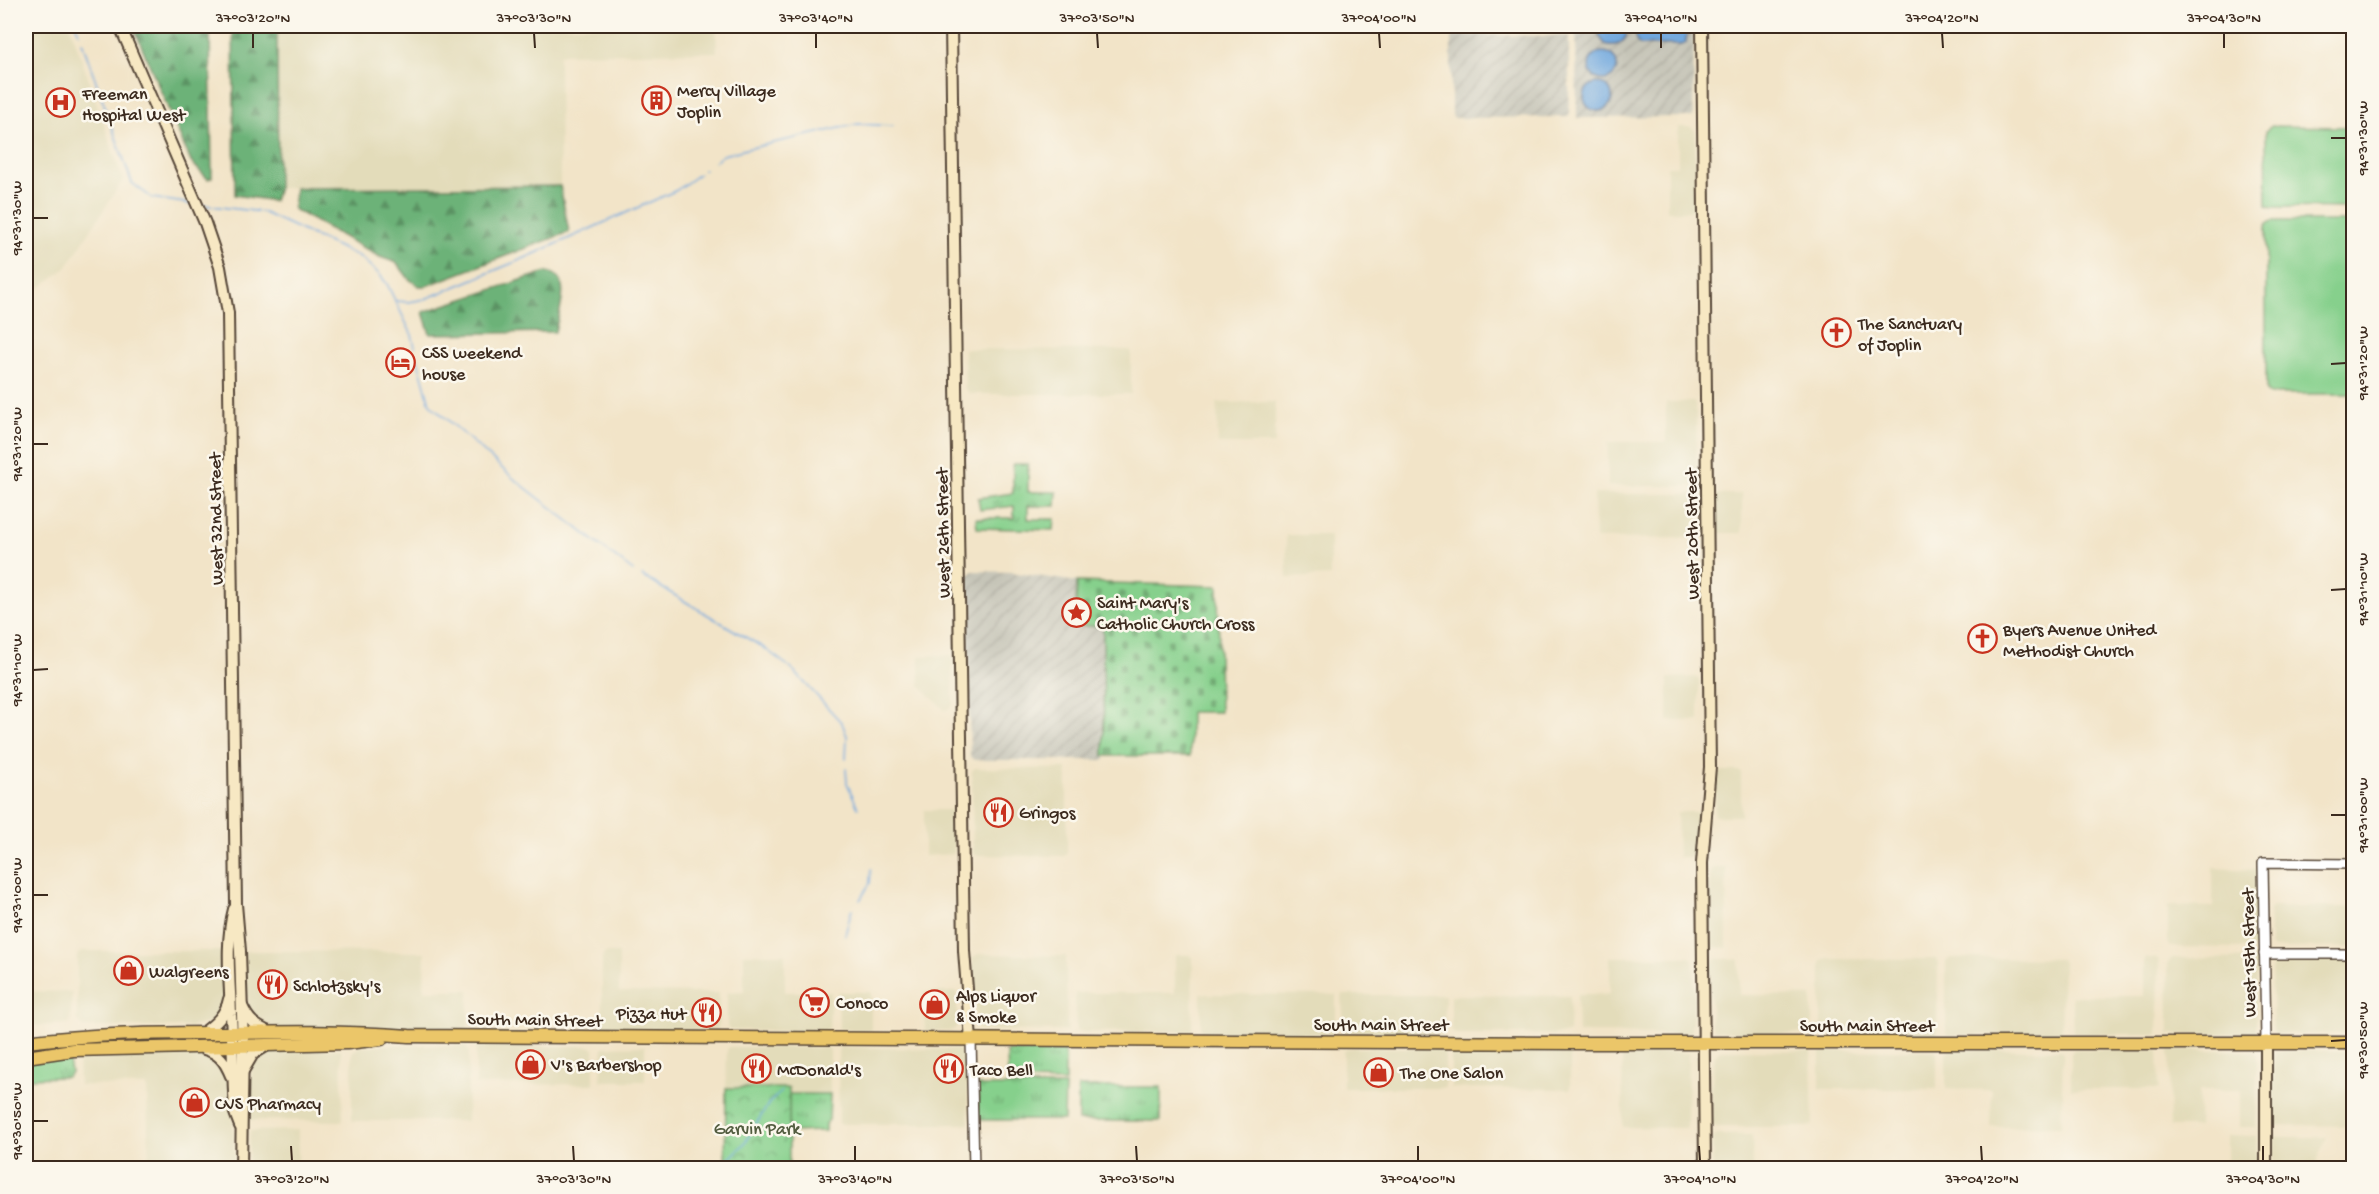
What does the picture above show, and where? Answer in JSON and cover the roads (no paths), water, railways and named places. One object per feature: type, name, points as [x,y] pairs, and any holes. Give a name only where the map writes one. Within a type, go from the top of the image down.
[{"type":"main road","name":"West 32nd Street","points":[[120,26],[205,223],[220,267],[228,313],[236,904],[241,1004],[237,1033]]},
{"type":"main road","name":"West 26th Street","points":[[951,26],[964,951],[971,1040]]},
{"type":"main road","name":"West 20th Street","points":[[1702,26],[1710,767],[1701,862],[1705,1168]]},
{"type":"main road","points":[[236,904],[231,922],[229,948],[230,993],[243,1072],[243,1117],[240,1126]]},
{"type":"main road","points":[[203,1033],[216,1023],[227,1009],[230,993]]},
{"type":"main road","points":[[241,1004],[246,1016],[269,1039],[253,1054],[243,1072]]},
{"type":"main road","name":"South Main Street","points":[[26,1042],[74,1036],[237,1033],[269,1039],[347,1043],[409,1036],[1704,1043],[2266,1041],[2354,1043]]},
{"type":"main road","name":"South Main Street","points":[[26,1057],[73,1050],[238,1046],[269,1039]]},
{"type":"main road","points":[[2266,1041],[2266,1168]]},
{"type":"main road","points":[[238,1046],[234,1081],[235,1113],[240,1126],[241,1168]]},
{"type":"main road","points":[[198,1047],[214,1052],[225,1062],[234,1081]]},
{"type":"street","name":"West 15th Street","points":[[2266,1041],[2263,863],[2354,864]]},
{"type":"street","points":[[2264,954],[2354,954]]},
{"type":"street","points":[[971,1040],[974,1168]]},
{"type":"water","points":[[1600,26],[1626,26],[1626,37],[1617,45],[1605,44],[1599,36]]},
{"type":"water","points":[[1636,26],[1687,26],[1686,43],[1682,45],[1640,45],[1636,41]]},
{"type":"water","points":[[1603,52],[1613,56],[1617,66],[1613,76],[1603,80],[1593,76],[1589,66],[1593,56]]},
{"type":"water","points":[[1598,83],[1608,87],[1612,97],[1608,107],[1598,111],[1588,107],[1584,97],[1588,87]]},
{"type":"waterway","points":[[76,26],[79,33]]},
{"type":"waterway","points":[[82,42],[132,183],[152,198],[191,204]]},
{"type":"waterway","points":[[715,161],[723,155],[742,150],[858,124],[893,126]]},
{"type":"waterway","points":[[395,301],[409,302],[425,299],[525,258],[677,190],[699,174]]},
{"type":"waterway","points":[[203,205],[262,212],[360,257],[387,284],[412,335],[415,347]]},
{"type":"waterway","points":[[417,357],[430,404],[513,478],[633,571]]},
{"type":"waterway","points":[[642,576],[764,648],[791,668],[842,723],[847,736],[846,759]]},
{"type":"waterway","points":[[846,769],[847,783],[858,808]]},
{"type":"waterway","points":[[860,900],[870,883],[871,869]]},
{"type":"waterway","points":[[845,935],[852,909]]},
{"type":"waterway","points":[[727,1161],[744,1144],[769,1103],[782,1091]]},
{"type":"place","name":"Mercy Village Joplin","points":[[656,100]]},
{"type":"place","name":"Freeman Hospital West","points":[[61,103]]},
{"type":"place","name":"The Sanctuary of Joplin","points":[[1837,333]]},
{"type":"place","name":"CSS weekend house","points":[[401,362]]},
{"type":"place","name":"Saint Mary's Catholic Church Cross","points":[[1076,612]]},
{"type":"place","name":"Byers Avenue United Methodist Church","points":[[1982,639]]},
{"type":"place","name":"Gringos","points":[[998,812]]},
{"type":"place","name":"Walgreens","points":[[128,971]]},
{"type":"place","name":"Schlotzsky's","points":[[272,985]]},
{"type":"place","name":"Conoco","points":[[815,1002]]},
{"type":"place","name":"Alps Liquor & Smoke","points":[[935,1005]]},
{"type":"place","name":"Pizza Hut","points":[[707,1013]]},
{"type":"place","name":"V's Barbershop","points":[[530,1064]]},
{"type":"place","name":"McDonald's","points":[[756,1069]]},
{"type":"place","name":"Taco Bell","points":[[949,1069]]},
{"type":"place","name":"The One Salon","points":[[1379,1072]]},
{"type":"place","name":"CVS Pharmacy","points":[[194,1103]]},
{"type":"park label","name":"Garvin Park","points":[[757,1128]]}]
